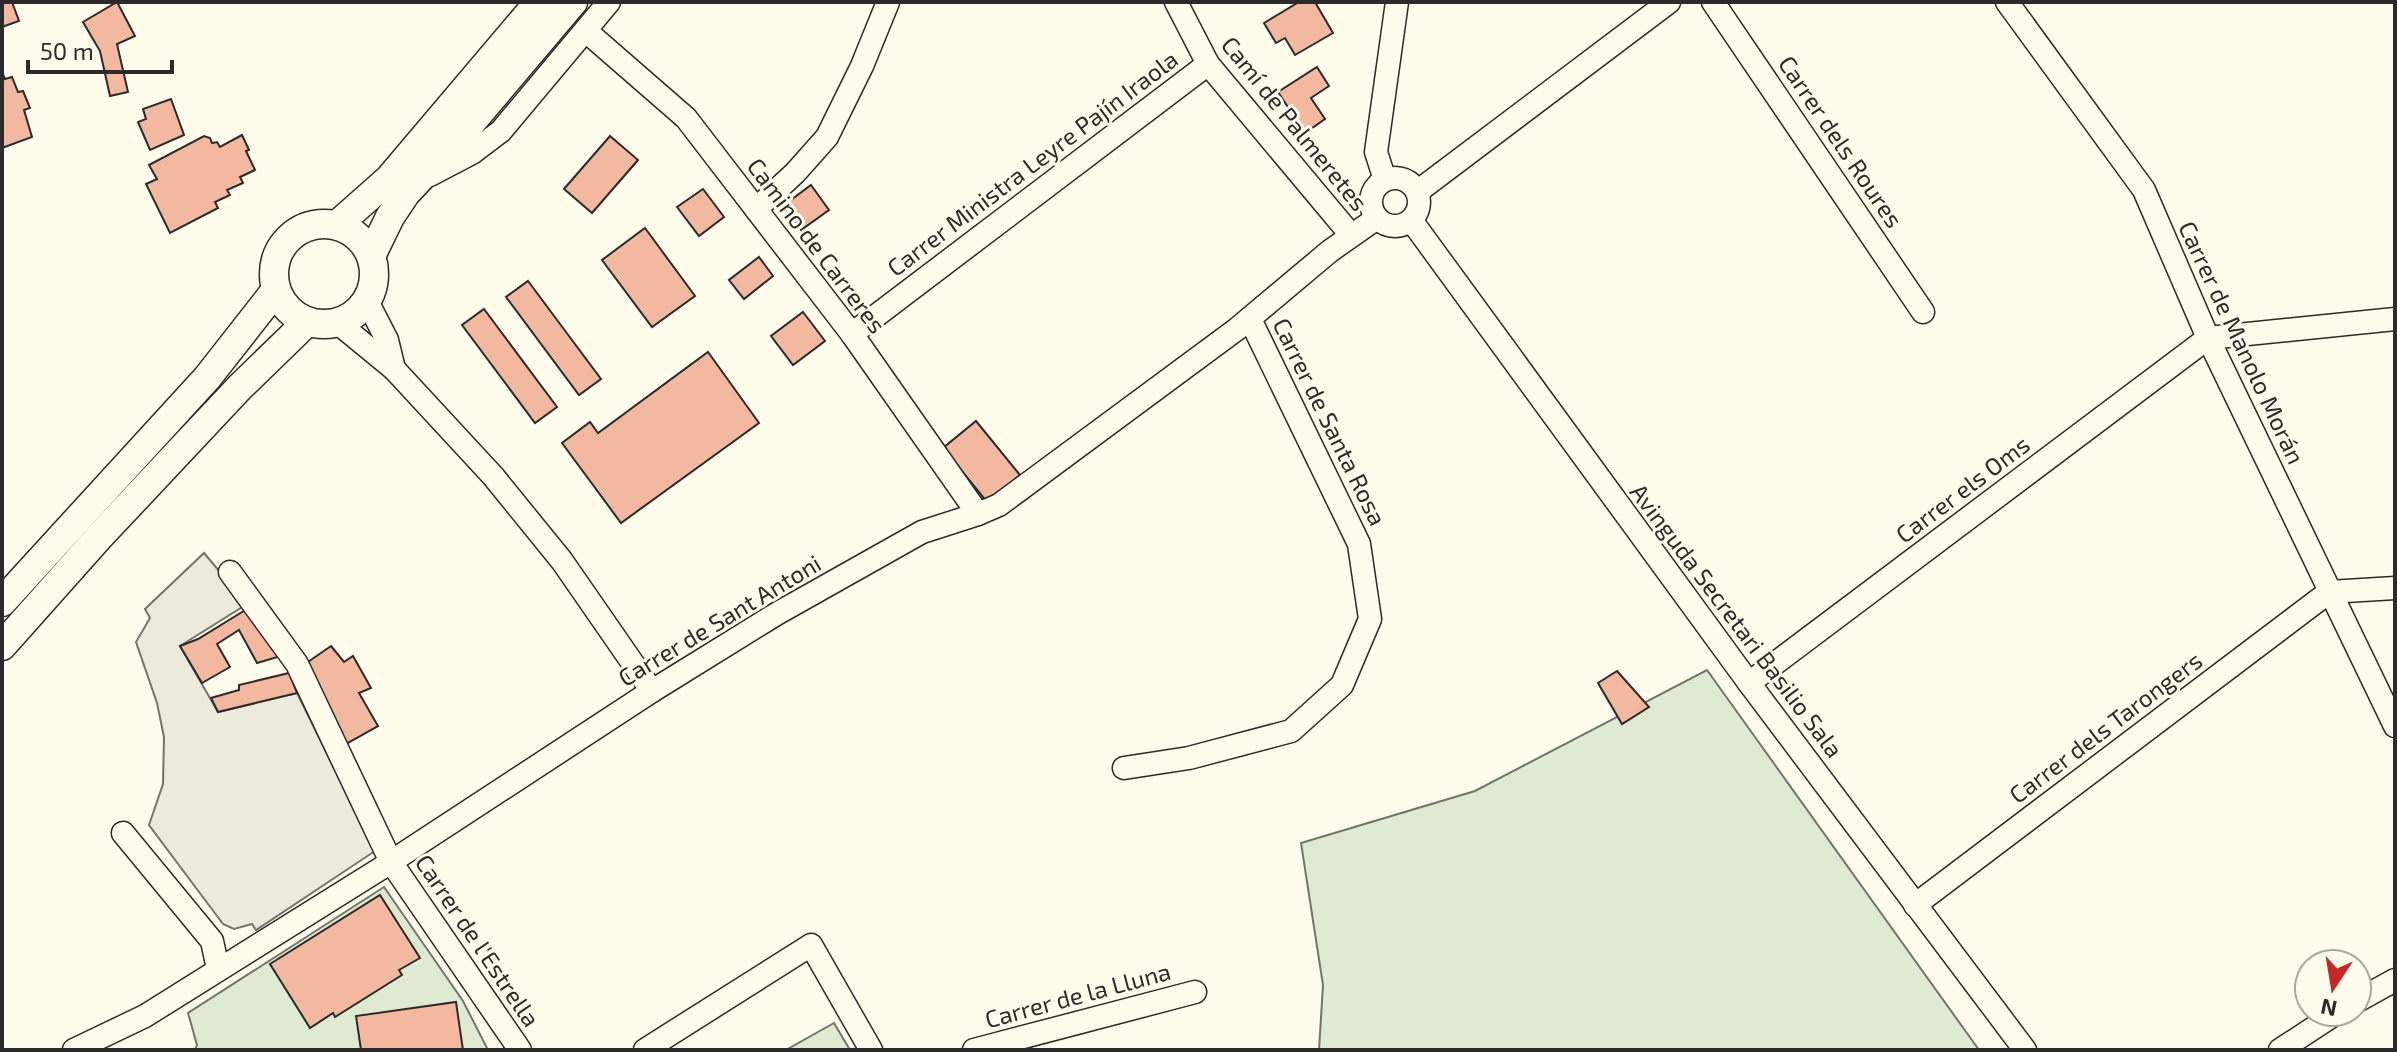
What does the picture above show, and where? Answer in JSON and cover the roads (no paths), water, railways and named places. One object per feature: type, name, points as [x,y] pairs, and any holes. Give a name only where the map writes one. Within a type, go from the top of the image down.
[{"type":"main road","points":[[337,225],[389,179],[539,2]]},
{"type":"main road","points":[[371,256],[406,193],[550,32],[573,2]]},
{"type":"main road","points":[[320,224],[337,225],[357,236],[371,256],[375,273],[373,289],[367,301],[351,317],[338,323],[307,322],[292,313],[276,290],[274,263],[284,243],[296,232],[320,224]]},
{"type":"main road","points":[[2,602],[215,369],[276,290]]},
{"type":"main road","points":[[2,646],[240,387],[307,322]]},
{"type":"street","points":[[418,182],[472,153],[501,131],[609,2]]},
{"type":"street","points":[[756,209],[795,173],[827,137],[862,66],[888,2]]},
{"type":"street","name":"Camí de Palmeretes","points":[[1176,2],[1208,64],[1351,235]]},
{"type":"street","points":[[1385,180],[1376,152],[1397,2]]},
{"type":"street","points":[[1417,192],[1669,2]]},
{"type":"street","name":"Carrer dels Roures","points":[[1713,2],[1923,312]]},
{"type":"street","name":"Carrer de Manolo Morán","points":[[2009,2],[2144,190],[2208,338],[2395,726]]},
{"type":"street","name":"Camino de Carreres","points":[[586,31],[686,118],[852,334],[978,514]]},
{"type":"street","name":"Carrer Ministra Leyre Pajín Iraola","points":[[852,334],[1208,64]]},
{"type":"street","points":[[1403,179],[1417,192],[1418,207],[1411,220],[1390,225],[1373,212],[1374,190],[1385,180],[1403,179]]},
{"type":"street","name":"Carrer de Sant Antoni","points":[[74,1050],[145,1016],[778,613],[922,532],[999,505],[1250,319],[1351,235],[1377,218]]},
{"type":"street","name":"Avinguda Secretari Basilio Sala","points":[[1411,220],[1749,683],[2025,1050]]},
{"type":"street","points":[[367,301],[387,340],[394,369]]},
{"type":"street","name":"Carrer de Santa Rosa","points":[[1124,768],[1189,758],[1291,731],[1342,685],[1370,619],[1359,544],[1250,319]]},
{"type":"street","points":[[2208,338],[2395,319]]},
{"type":"street","points":[[338,323],[394,369],[493,476],[562,561],[652,691]]},
{"type":"street","name":"Carrer els Oms","points":[[1749,683],[2208,338]]},
{"type":"street","name":"Carrer de l'Estrella","points":[[230,572],[297,664],[391,862],[520,1050]]},
{"type":"street","points":[[2329,592],[2395,588]]},
{"type":"street","name":"Carrer dels Tarongers","points":[[1915,905],[2329,592]]},
{"type":"street","points":[[123,833],[212,941],[218,969]]},
{"type":"street","points":[[645,1050],[811,945],[871,1050]]},
{"type":"street","points":[[2373,992],[2395,980]]},
{"type":"street","name":"Carrer de la Lluna","points":[[974,1050],[1195,992]]},
{"type":"street","points":[[2280,1050],[2314,1028]]}]
